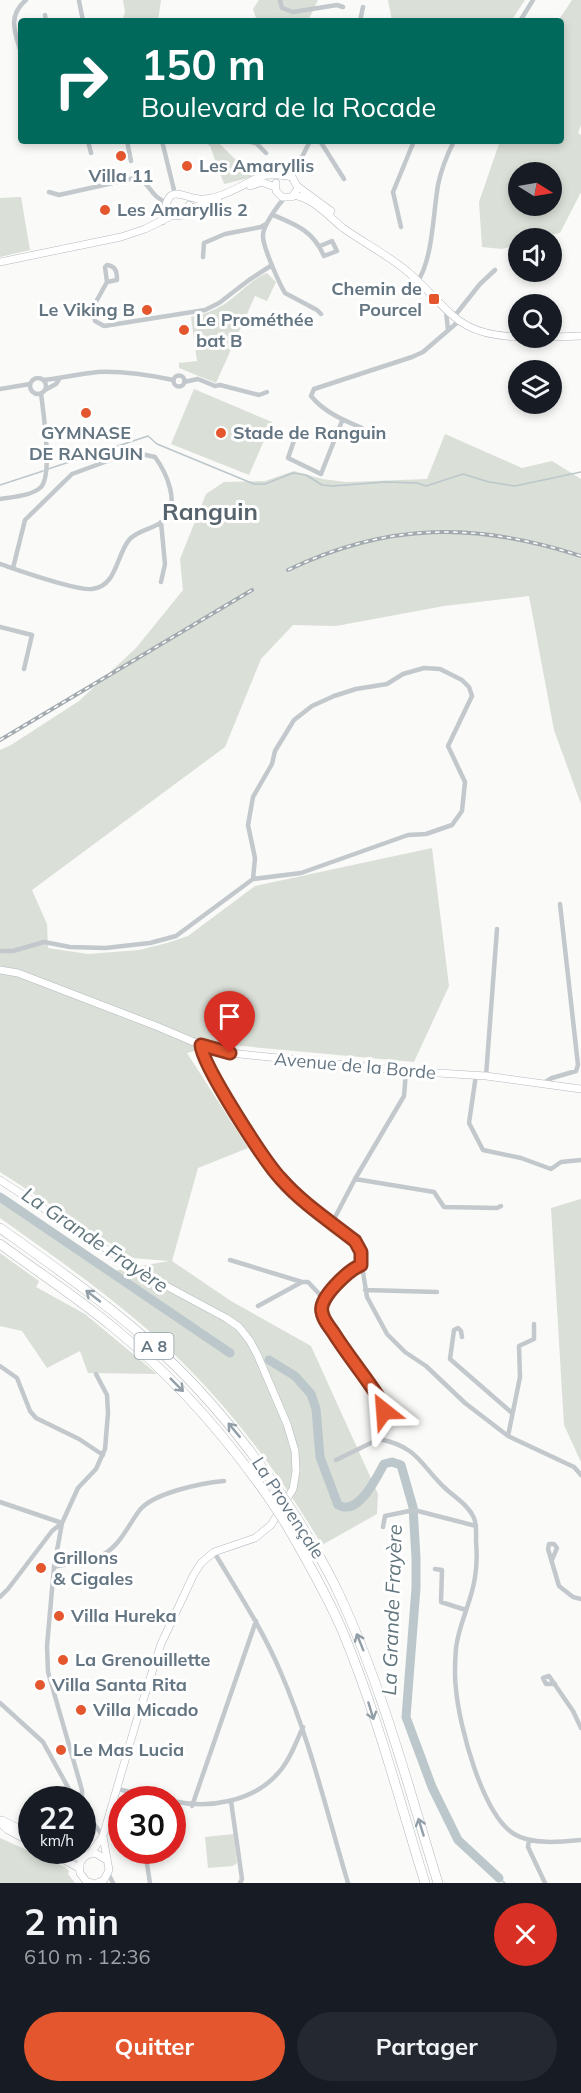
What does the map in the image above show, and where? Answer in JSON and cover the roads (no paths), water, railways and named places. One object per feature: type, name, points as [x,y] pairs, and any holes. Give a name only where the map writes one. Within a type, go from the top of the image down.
[{"type":"highway","name":"La Provençale","points":[[0,1228],[105,1305],[164,1355],[215,1407],[281,1494],[338,1592],[364,1654],[379,1693],[438,1883]]},
{"type":"highway","name":"La Provençale","points":[[0,1244],[112,1326],[161,1370],[212,1423],[271,1501],[319,1584],[352,1658],[368,1701],[425,1883]]},
{"type":"street","points":[[18,40],[14,13],[26,0]]},
{"type":"street","points":[[280,0],[282,8],[293,12],[337,5],[343,7]]},
{"type":"street","points":[[522,18],[533,0]]},
{"type":"street","points":[[79,1],[82,18]]},
{"type":"street","points":[[361,18],[363,7]]},
{"type":"street","points":[[89,144],[91,153]]},
{"type":"street","points":[[128,144],[131,161]]},
{"type":"street","points":[[163,144],[175,194]]},
{"type":"street","points":[[257,144],[266,153]]},
{"type":"street","points":[[292,177],[306,144]]},
{"type":"street","points":[[322,144],[344,179]]},
{"type":"street","points":[[401,227],[393,192],[413,144]]},
{"type":"street","points":[[418,281],[427,255],[439,183],[453,144]]},
{"type":"street","points":[[162,221],[170,197],[175,194],[205,199],[261,176],[292,177]]},
{"type":"street","points":[[292,177],[297,186],[315,198],[374,248]]},
{"type":"street","points":[[49,192],[59,195],[135,178],[144,182],[153,195],[167,205],[173,215]]},
{"type":"street","points":[[281,178],[277,207],[263,234],[272,265],[285,293],[321,314]]},
{"type":"street","points":[[0,262],[145,230],[173,215],[183,215],[188,210],[262,182],[280,193],[294,195],[312,202],[418,281],[456,319],[481,333],[508,336]]},
{"type":"street","points":[[294,195],[297,186]]},
{"type":"street","points":[[186,197],[189,203],[188,210]]},
{"type":"street","points":[[273,215],[310,234],[320,246]]},
{"type":"street","points":[[204,243],[225,234],[261,227],[269,222]]},
{"type":"street","points":[[201,237],[204,243],[202,257]]},
{"type":"street","points":[[107,282],[92,309],[95,321],[104,326],[205,310],[219,303],[272,265]]},
{"type":"street","points":[[362,428],[342,421],[318,404],[312,396],[314,389],[423,352],[448,330],[480,284],[495,270]]},
{"type":"street","points":[[446,311],[448,330]]},
{"type":"street","points":[[562,337],[581,336]]},
{"type":"street","points":[[0,389],[30,384],[36,378],[43,380],[108,372],[173,380],[180,375],[184,382],[198,379],[215,386],[220,385],[259,395],[267,392]]},
{"type":"street","points":[[30,384],[33,393],[43,391],[56,384],[60,378]]},
{"type":"street","points":[[0,499],[36,490],[41,487],[45,476],[43,391],[45,384],[43,380]]},
{"type":"street","points":[[299,426],[288,458],[321,474],[342,421]]},
{"type":"street","points":[[0,564],[13,568],[77,587],[90,590],[101,587],[111,578],[123,549],[131,538],[165,519],[172,502],[171,494],[155,457],[132,452],[72,474],[25,520],[13,568]]},
{"type":"street","points":[[161,522],[165,564],[161,582]]},
{"type":"street","points":[[0,627],[32,635],[24,669]]},
{"type":"street","points":[[0,951],[13,951],[45,942],[70,947],[94,947],[150,943],[176,936],[253,879],[301,873],[408,835],[426,834],[452,825],[462,811],[465,782],[448,746],[472,696],[469,687],[462,680],[440,669],[424,668],[403,674],[387,684],[356,689],[334,696],[312,706],[294,720],[275,751],[272,764],[253,797],[248,825],[255,858],[253,879]]},
{"type":"street","points":[[542,1084],[552,1078],[576,1071],[578,1065],[560,904]]},
{"type":"street","points":[[486,1076],[497,929]]},
{"type":"street","name":"Avenue de la Borde","points":[[0,970],[18,973],[49,984],[201,1045],[248,1056],[406,1071],[476,1075],[581,1089]]},
{"type":"street","points":[[201,1045],[201,1052],[217,1083],[280,1179],[359,1247],[367,1297],[387,1334],[405,1352],[426,1366],[465,1403],[508,1436],[574,1467],[581,1475]]},
{"type":"street","points":[[332,1223],[404,1096],[406,1071]]},
{"type":"street","points":[[476,1075],[469,1123],[483,1150],[521,1158],[551,1169],[561,1162],[581,1160]]},
{"type":"street","points":[[355,1179],[434,1192],[444,1207],[497,1208],[501,1206]]},
{"type":"street","points":[[0,1180],[146,1275],[234,1323],[250,1341],[293,1439],[297,1465],[295,1481],[293,1490],[283,1508],[264,1532],[248,1541],[214,1552],[197,1569],[160,1644],[118,1786]]},
{"type":"street","points":[[230,1260],[308,1282],[324,1299]]},
{"type":"street","points":[[361,1265],[354,1268],[324,1299],[321,1311],[381,1401],[384,1411],[384,1427],[379,1439]]},
{"type":"street","points":[[258,1306],[302,1282]]},
{"type":"street","points":[[365,1290],[437,1292]]},
{"type":"street","points":[[508,1436],[520,1377],[519,1346],[534,1339],[534,1324]]},
{"type":"street","points":[[462,1338],[458,1328],[454,1330],[450,1359],[512,1413]]},
{"type":"street","points":[[0,1366],[17,1378],[30,1411],[36,1418],[79,1439],[103,1455]]},
{"type":"street","points":[[81,1786],[48,1672],[47,1646],[54,1567],[62,1523],[78,1488],[96,1469],[105,1449],[107,1395],[96,1374]]},
{"type":"street","points":[[336,1460],[379,1439],[402,1445],[419,1457],[444,1487],[469,1509],[476,1526],[475,1578],[460,1629],[455,1664],[455,1687],[461,1723],[477,1774],[489,1803],[514,1834],[529,1840],[564,1842],[581,1840]]},
{"type":"street","points":[[54,1567],[104,1554],[118,1542],[140,1509],[163,1494],[205,1483],[224,1481]]},
{"type":"street","points":[[0,1502],[62,1523]]},
{"type":"street","points":[[383,1527],[385,1516],[412,1510],[476,1526]]},
{"type":"street","points":[[0,1597],[52,1531],[62,1523]]},
{"type":"street","points":[[214,1552],[256,1621],[281,1672],[303,1727],[348,1883]]},
{"type":"street","points":[[552,1560],[559,1586],[573,1597],[581,1599]]},
{"type":"street","points":[[435,1569],[442,1570],[441,1602],[466,1610]]},
{"type":"street","points":[[192,1806],[256,1621]]},
{"type":"street","points":[[555,1684],[581,1728]]},
{"type":"street","points":[[0,1703],[43,1742],[67,1786]]},
{"type":"street","points":[[186,1804],[192,1806],[231,1801],[264,1786],[280,1771],[303,1727]]},
{"type":"street","points":[[231,1801],[242,1879],[240,1883]]},
{"type":"street","points":[[96,1844],[103,1836],[108,1819]]},
{"type":"street","points":[[0,1821],[18,1829]]},
{"type":"street","points":[[0,1821],[8,1830],[18,1835]]},
{"type":"street","points":[[96,1827],[103,1836],[109,1866],[108,1873],[99,1883]]},
{"type":"street","points":[[529,1840],[528,1847],[545,1883]]},
{"type":"street","points":[[96,1854],[107,1860]]},
{"type":"street","points":[[71,1864],[79,1868],[80,1873],[88,1882]]},
{"type":"street","points":[[79,1868],[81,1864]]},
{"type":"street","points":[[147,1864],[150,1883]]},
{"type":"street","points":[[108,1873],[113,1883]]},
{"type":"waterway","points":[[48,469],[148,436],[157,444],[254,484],[265,484],[293,473],[306,475],[322,485],[385,482],[417,483],[426,486],[463,474],[489,482],[515,486],[581,472]]},
{"type":"waterway","points":[[0,485],[43,471]]},
{"type":"waterway","name":"La Grande Frayère","points":[[0,1197],[230,1353]]},
{"type":"waterway","name":"La Grande Frayère","points":[[269,1360],[295,1376],[311,1394],[316,1409],[320,1457],[338,1505],[345,1507],[359,1501],[372,1486],[384,1464],[392,1462],[401,1465],[413,1507],[416,1558],[416,1588],[406,1717],[432,1787],[458,1840],[499,1878]]},
{"type":"waterway","name":"La Grande Frayère","points":[[499,1878],[505,1883]]},
{"type":"railway","points":[[288,570],[325,554],[361,543],[433,532],[505,537],[581,556]]},
{"type":"railway","points":[[0,740],[252,590]]},
{"type":"place","name":"Villa 11","points":[[121,156]]},
{"type":"place","name":"Les Amaryllis","points":[[187,166]]},
{"type":"place","name":"Les Amaryllis 2","points":[[105,210]]},
{"type":"place","name":"Chemin de Pourcel","points":[[434,299]]},
{"type":"place","name":"Le Viking B","points":[[147,310]]},
{"type":"place","name":"Le Prométhée bat B","points":[[184,330]]},
{"type":"place","name":"GYMNASE DE RANGUIN","points":[[86,413]]},
{"type":"place","name":"Stade de Ranguin","points":[[221,433]]},
{"type":"place","name":"Grillons & Cigales","points":[[41,1568]]},
{"type":"place","name":"Villa Hureka","points":[[59,1616]]},
{"type":"place","name":"La Grenouillette","points":[[63,1660]]},
{"type":"place","name":"Villa Santa Rita","points":[[40,1685]]},
{"type":"place","name":"Villa Micado","points":[[81,1710]]},
{"type":"place","name":"Le Mas Lucia","points":[[61,1750]]},
{"type":"district","name":"Ranguin","points":[[210,512]]}]
